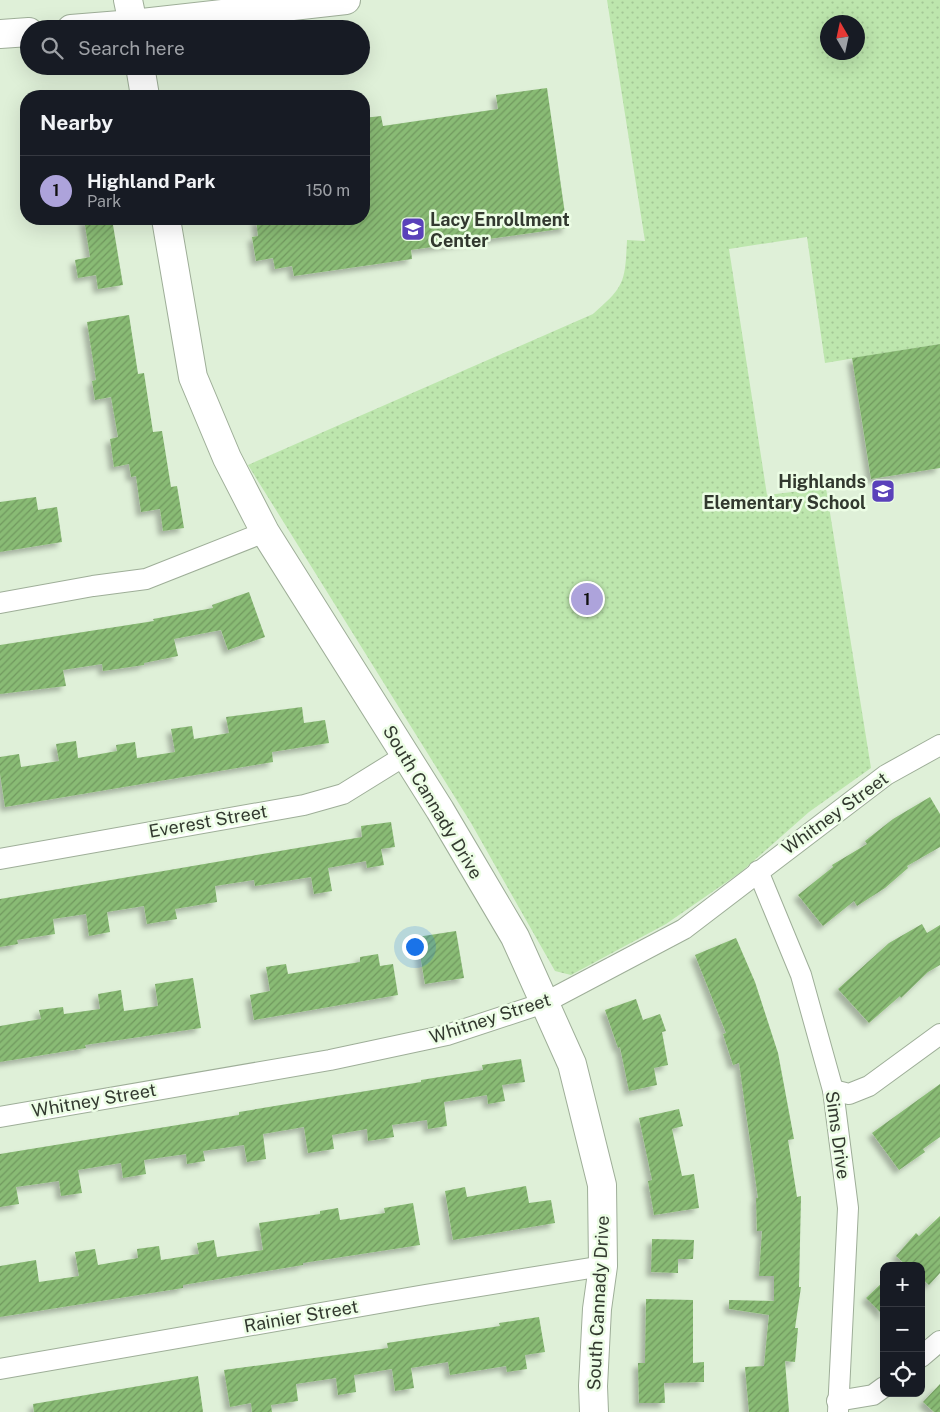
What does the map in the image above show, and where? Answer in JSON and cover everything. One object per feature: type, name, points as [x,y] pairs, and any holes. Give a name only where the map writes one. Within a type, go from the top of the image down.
[{"type":"street","points":[[132,18],[346,0]]},
{"type":"street","points":[[0,34],[20,33]]},
{"type":"street","points":[[142,75],[144,90]]},
{"type":"street","name":"South Cannady Drive","points":[[167,225],[193,377],[227,458],[265,532],[406,755],[515,937],[572,1064],[602,1185],[603,1266],[597,1309],[593,1386],[594,1412]]},
{"type":"street","points":[[0,603],[93,586],[146,579],[265,532]]},
{"type":"street","name":"Whitney Street","points":[[0,1117],[330,1060],[447,1035],[544,1003],[684,929],[886,775],[940,745]]},
{"type":"street","name":"Everest Street","points":[[0,859],[304,805],[343,794],[406,755]]},
{"type":"street","name":"Sims Drive","points":[[758,871],[800,975],[833,1090],[848,1208],[837,1407]]},
{"type":"street","points":[[833,1090],[849,1094],[868,1086],[940,1034]]},
{"type":"street","name":"Rainier Street","points":[[0,1369],[274,1320],[603,1266]]},
{"type":"street","points":[[925,1354],[940,1341]]},
{"type":"street","points":[[837,1407],[873,1395],[880,1390]]},
{"type":"green space","points":[[607,0],[940,0],[940,344],[825,363],[807,237],[729,249],[767,495],[826,488],[871,768],[809,812],[741,872],[666,924],[571,975],[555,971],[471,823],[248,465],[593,314],[612,297],[621,282],[624,274],[627,240],[645,241]]},
{"type":"building","name":"Lacy Enrollment Center","points":[[547,88],[567,228],[411,250],[412,259],[294,276],[292,266],[275,269],[273,258],[256,261],[252,237],[258,236],[257,225],[370,225],[370,117],[381,116],[383,126],[498,109],[496,95]]},
{"type":"building","points":[[85,225],[113,225],[123,285],[98,289],[96,275],[78,278],[75,260],[90,257]]},
{"type":"building","points":[[129,315],[138,374],[144,373],[153,432],[162,431],[171,487],[177,486],[184,528],[163,531],[160,509],[141,512],[136,476],[131,477],[129,464],[114,467],[110,439],[118,437],[111,397],[95,400],[92,381],[96,380],[87,322]]},
{"type":"building","name":"Highlands Elementary School","points":[[940,344],[940,468],[871,479],[852,358]]},
{"type":"building","points":[[36,497],[38,510],[57,507],[62,542],[0,552],[0,502]]},
{"type":"building","points":[[249,592],[265,637],[228,650],[221,630],[174,639],[178,656],[144,663],[144,665],[103,671],[102,664],[63,670],[66,686],[0,694],[0,645],[154,621],[153,619],[213,608],[212,605]]},
{"type":"building","points":[[302,707],[304,723],[325,720],[329,743],[272,752],[273,762],[5,807],[0,774],[0,757],[19,754],[21,767],[59,761],[56,744],[76,741],[78,758],[117,751],[116,745],[135,742],[137,758],[175,752],[171,729],[192,726],[194,739],[229,733],[226,717]]},
{"type":"building","points":[[930,797],[940,814],[940,847],[907,866],[908,868],[885,888],[857,906],[854,901],[823,926],[798,895],[833,867],[832,865],[867,844],[865,841],[893,819]]},
{"type":"building","points":[[391,822],[395,847],[381,849],[384,865],[367,868],[366,861],[328,868],[332,891],[314,894],[311,877],[255,886],[254,880],[215,886],[217,902],[175,909],[177,919],[147,924],[144,906],[107,912],[110,932],[89,936],[86,914],[53,919],[55,934],[17,940],[18,944],[0,947],[0,899],[362,837],[361,826]]},
{"type":"building","points":[[922,924],[927,933],[940,925],[940,965],[928,972],[901,998],[900,996],[869,1023],[838,989],[889,943]]},
{"type":"building","points":[[456,931],[464,978],[425,984],[417,937]]},
{"type":"building","points":[[736,938],[755,982],[778,1053],[794,1139],[788,1140],[797,1197],[801,1196],[799,1287],[801,1287],[795,1328],[798,1328],[795,1362],[785,1361],[789,1412],[749,1412],[745,1367],[764,1366],[769,1315],[729,1309],[729,1300],[774,1301],[774,1276],[759,1276],[762,1231],[757,1231],[756,1198],[758,1198],[739,1063],[733,1065],[723,1034],[726,1033],[695,955]]},
{"type":"building","points":[[378,954],[380,966],[393,964],[398,995],[254,1020],[250,995],[270,991],[266,967],[286,964],[288,974],[360,962],[360,957]]},
{"type":"building","points":[[193,978],[201,1028],[85,1045],[86,1048],[0,1062],[0,1026],[41,1019],[39,1010],[63,1007],[64,1014],[100,1009],[98,994],[121,990],[124,1011],[158,1006],[155,984]]},
{"type":"building","points":[[636,999],[643,1020],[660,1014],[666,1031],[662,1032],[668,1065],[654,1068],[657,1085],[629,1091],[620,1047],[618,1048],[605,1010]]},
{"type":"building","points":[[521,1059],[525,1082],[502,1085],[505,1101],[488,1104],[487,1095],[444,1102],[447,1126],[428,1129],[427,1120],[392,1125],[394,1137],[368,1141],[367,1129],[332,1135],[334,1149],[308,1153],[304,1127],[263,1134],[266,1159],[247,1162],[244,1145],[203,1151],[205,1161],[187,1164],[186,1154],[144,1160],[146,1174],[123,1178],[121,1163],[78,1170],[82,1193],[61,1196],[59,1181],[16,1187],[19,1204],[0,1207],[0,1154],[239,1115],[239,1112],[421,1082],[421,1080],[483,1070],[482,1065]]},
{"type":"building","points":[[940,1084],[940,1137],[923,1149],[925,1152],[899,1170],[872,1133]]},
{"type":"building","points":[[679,1109],[683,1126],[672,1129],[682,1176],[694,1174],[699,1208],[654,1215],[648,1181],[652,1180],[639,1118]]},
{"type":"building","points":[[526,1186],[529,1203],[551,1200],[555,1223],[453,1240],[445,1191],[465,1187],[467,1197]]},
{"type":"building","points":[[413,1203],[420,1245],[303,1263],[303,1265],[183,1285],[183,1288],[0,1317],[0,1266],[36,1260],[39,1282],[79,1276],[75,1252],[95,1249],[98,1265],[138,1258],[137,1249],[159,1246],[161,1260],[199,1254],[197,1243],[214,1240],[217,1257],[263,1250],[259,1223],[320,1214],[320,1211],[338,1208],[340,1220],[385,1213],[384,1208]]},
{"type":"building","points":[[940,1216],[940,1273],[929,1285],[925,1282],[925,1262],[903,1262],[896,1256],[916,1233],[919,1236]]},
{"type":"building","points":[[652,1239],[694,1240],[693,1259],[678,1259],[678,1273],[651,1272]]},
{"type":"building","points":[[880,1285],[880,1312],[866,1298]]},
{"type":"building","points":[[646,1299],[693,1300],[693,1363],[704,1362],[704,1382],[664,1383],[665,1403],[639,1403],[638,1363],[645,1363]]},
{"type":"building","points":[[539,1317],[545,1352],[525,1355],[527,1369],[507,1372],[506,1366],[450,1375],[448,1362],[411,1368],[414,1388],[395,1391],[392,1369],[354,1375],[356,1392],[338,1395],[336,1378],[296,1384],[298,1401],[271,1405],[272,1412],[252,1412],[251,1403],[230,1407],[224,1370],[388,1348],[387,1343],[500,1326],[499,1323]]},
{"type":"building","points":[[198,1376],[203,1412],[34,1412],[33,1404]]},
{"type":"building","points":[[940,1384],[940,1412],[934,1412],[923,1402]]},
{"type":"place","name":"Lacy Enrollment Center","points":[[413,229]]},
{"type":"place","name":"Highlands Elementary School","points":[[883,491]]},
{"type":"place","name":"Highland Park","points":[[587,599]]}]
